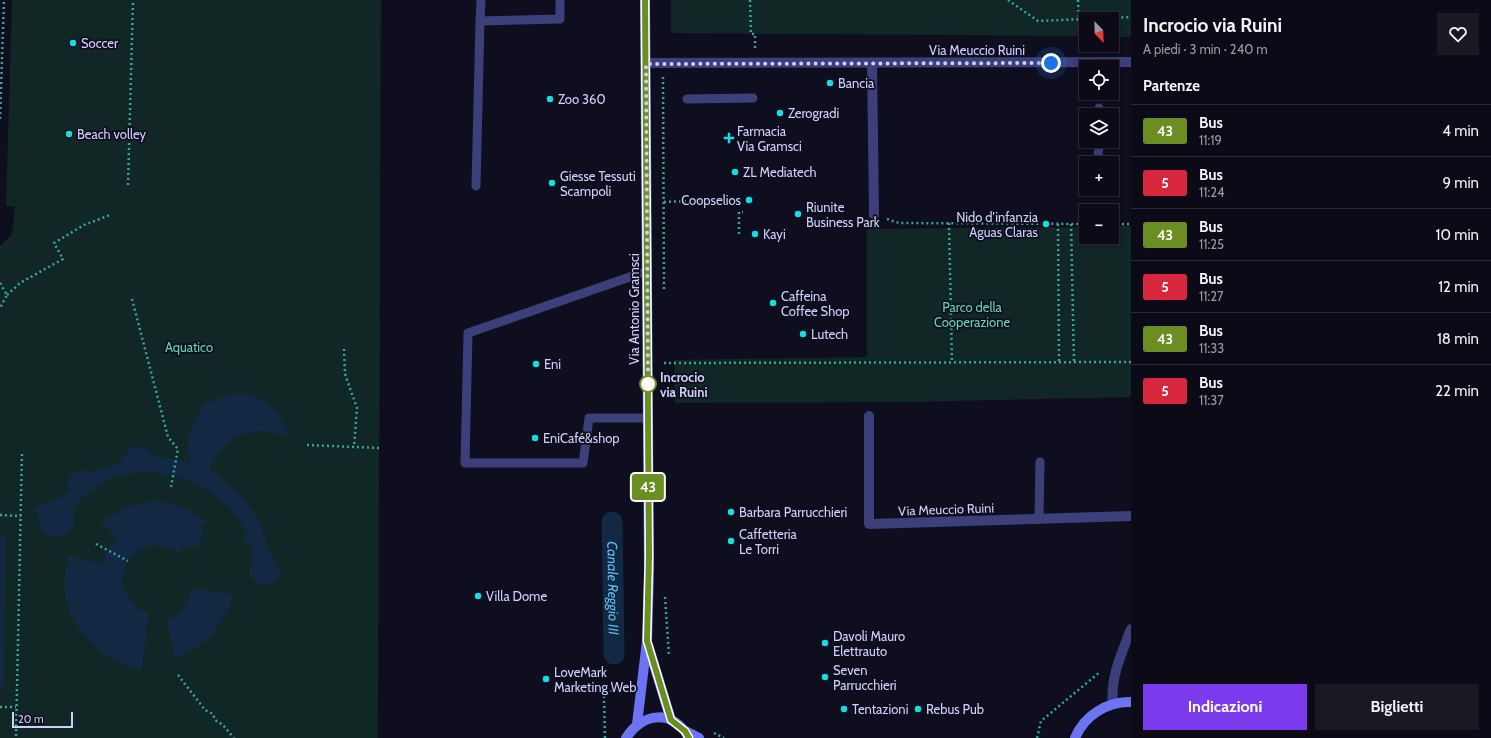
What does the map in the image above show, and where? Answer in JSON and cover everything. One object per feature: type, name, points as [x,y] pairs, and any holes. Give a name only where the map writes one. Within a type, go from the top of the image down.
[{"type":"street","name":"Via Antonio Gramsci","points":[[637,724],[647,641],[649,571],[645,0]]},
{"type":"street","name":"Via Meuccio Ruini","points":[[1119,62],[1131,62]]},
{"type":"street","points":[[872,63],[874,216]]},
{"type":"street","name":"Via Meuccio Ruini","points":[[646,64],[1079,63]]},
{"type":"street","name":"Via Meuccio Ruini","points":[[869,416],[869,524],[1131,516]]},
{"type":"street","points":[[1113,704],[1112,691],[1116,672],[1131,629]]},
{"type":"street","name":"Via Antonio Gramsci","points":[[647,641],[671,720]]},
{"type":"street","points":[[1066,738],[1076,734],[1093,713],[1113,704],[1131,702]]},
{"type":"street","points":[[626,738],[637,724],[653,717],[671,720],[687,734],[699,738]]},
{"type":"lane","points":[[476,186],[481,0]]},
{"type":"lane","points":[[480,21],[560,19],[560,0]]},
{"type":"lane","points":[[687,99],[752,98]]},
{"type":"lane","points":[[647,271],[468,333],[465,463],[582,463],[589,418],[648,418]]},
{"type":"lane","points":[[1039,519],[1040,462]]},
{"type":"path","points":[[0,119],[4,0]]},
{"type":"path","points":[[128,185],[132,0]]},
{"type":"path","points":[[750,0],[751,34],[755,34],[755,63]]},
{"type":"path","points":[[1008,0],[1038,21],[1079,19],[1078,0]]},
{"type":"path","points":[[1119,17],[1131,17]]},
{"type":"path","points":[[662,64],[664,294]]},
{"type":"path","points":[[664,202],[716,200]]},
{"type":"path","points":[[739,234],[739,212],[743,212]]},
{"type":"path","points":[[0,308],[7,296],[20,283],[63,259],[54,242],[84,225],[110,215]]},
{"type":"path","points":[[874,216],[898,223],[1079,224]]},
{"type":"path","points":[[949,223],[952,362]]},
{"type":"path","points":[[1058,224],[1059,362]]},
{"type":"path","points":[[1071,224],[1074,362]]},
{"type":"path","points":[[1119,224],[1131,224]]},
{"type":"path","points":[[0,282],[7,296]]},
{"type":"path","points":[[132,299],[168,437],[178,449],[171,487]]},
{"type":"path","points":[[344,350],[345,374],[357,408],[354,447]]},
{"type":"path","points":[[664,355],[664,371]]},
{"type":"path","points":[[664,363],[1131,362]]},
{"type":"path","points":[[307,445],[379,448]]},
{"type":"path","points":[[16,736],[22,452]]},
{"type":"path","points":[[0,515],[21,516]]},
{"type":"path","points":[[96,544],[128,561]]},
{"type":"path","points":[[665,595],[669,658]]},
{"type":"path","points":[[1037,738],[1041,721],[1103,669],[1116,672]]},
{"type":"path","points":[[178,675],[205,710],[213,714],[215,720],[223,725],[234,738]]},
{"type":"path","points":[[0,707],[16,707]]},
{"type":"path","points":[[711,731],[724,738]]},
{"type":"green space","name":"Aquatico","points":[[12,0],[381,0],[378,738],[0,738],[0,246],[12,235],[15,207],[6,206]]},
{"type":"green space","points":[[671,0],[1131,0],[1131,37],[1119,37],[1119,12],[1079,12],[1079,36],[671,33]]},
{"type":"green space","name":"Parco della Cooperazione","points":[[1119,226],[1131,226],[1131,397],[910,402],[675,403],[674,360],[867,357],[867,229],[1079,227],[1079,244],[1119,244]]},
{"type":"water","points":[[240,393],[258,398],[272,407],[278,413],[289,438],[263,431],[242,434],[225,447],[209,469],[237,492],[255,514],[268,548],[279,569],[280,573],[273,583],[264,586],[260,585],[252,578],[249,572],[253,555],[251,543],[247,545],[243,537],[248,535],[233,513],[214,495],[191,482],[166,474],[140,472],[115,477],[92,489],[73,509],[74,524],[70,530],[58,538],[47,534],[41,528],[36,509],[46,502],[56,500],[68,491],[69,479],[73,473],[77,471],[87,471],[93,473],[120,462],[129,449],[137,446],[144,447],[155,457],[165,457],[191,463],[188,448],[189,434],[198,413],[213,400]]},
{"type":"water","points":[[157,501],[184,507],[206,521],[200,527],[203,532],[199,545],[193,548],[184,546],[179,554],[164,546],[150,546],[137,552],[128,562],[123,575],[124,589],[133,602],[149,614],[141,670],[114,660],[102,652],[81,631],[68,606],[65,592],[65,578],[69,555],[102,564],[106,553],[116,538],[102,522],[127,506]]},
{"type":"water","points":[[0,537],[6,537],[4,686],[0,686]]},
{"type":"water","points":[[192,588],[234,595],[225,616],[212,634],[204,642],[175,659],[166,621],[176,615],[183,608]]},
{"type":"waterway","name":"Canale Reggio III","points":[[612,522],[614,654]]},
{"type":"bus line","name":"43","points":[[645,0],[649,556],[647,641],[671,720],[678,724],[689,738]]},
{"type":"place","name":"Soccer","points":[[73,43]]},
{"type":"place","name":"Bancia","points":[[830,83]]},
{"type":"place","name":"Zoo 360","points":[[550,99]]},
{"type":"place","name":"Zerogradi","points":[[780,113]]},
{"type":"place","name":"Beach volley","points":[[69,134]]},
{"type":"place","name":"Farmacia Via Gramsci","points":[[729,138]]},
{"type":"place","name":"ZL Mediatech","points":[[735,172]]},
{"type":"place","name":"Giesse Tessuti Scampoli","points":[[552,183]]},
{"type":"place","name":"Coopselios","points":[[749,200]]},
{"type":"place","name":"Riunite Business Park","points":[[798,214]]},
{"type":"place","name":"Nido d'infanzia Aguas Claras","points":[[1046,224]]},
{"type":"place","name":"Kayi","points":[[755,234]]},
{"type":"place","name":"Caffeina Coffee Shop","points":[[773,303]]},
{"type":"place","name":"Lutech","points":[[803,334]]},
{"type":"place","name":"Eni","points":[[536,364]]},
{"type":"place","name":"Incrocio via Ruini","points":[[648,384]]},
{"type":"place","name":"EniCafé&shop","points":[[535,438]]},
{"type":"place","name":"Barbara Parrucchieri","points":[[731,512]]},
{"type":"place","name":"Caffetteria Le Torri","points":[[731,541]]},
{"type":"place","name":"Villa Dome","points":[[478,596]]},
{"type":"place","name":"Davoli Mauro Elettrauto","points":[[825,643]]},
{"type":"place","name":"Seven Parrucchieri","points":[[825,677]]},
{"type":"place","name":"LoveMark Marketing Web","points":[[546,679]]},
{"type":"place","name":"Tentazioni","points":[[844,709]]},
{"type":"place","name":"Rebus Pub","points":[[918,709]]},
{"type":"route","points":[[648,384],[646,64],[1051,63]]}]
